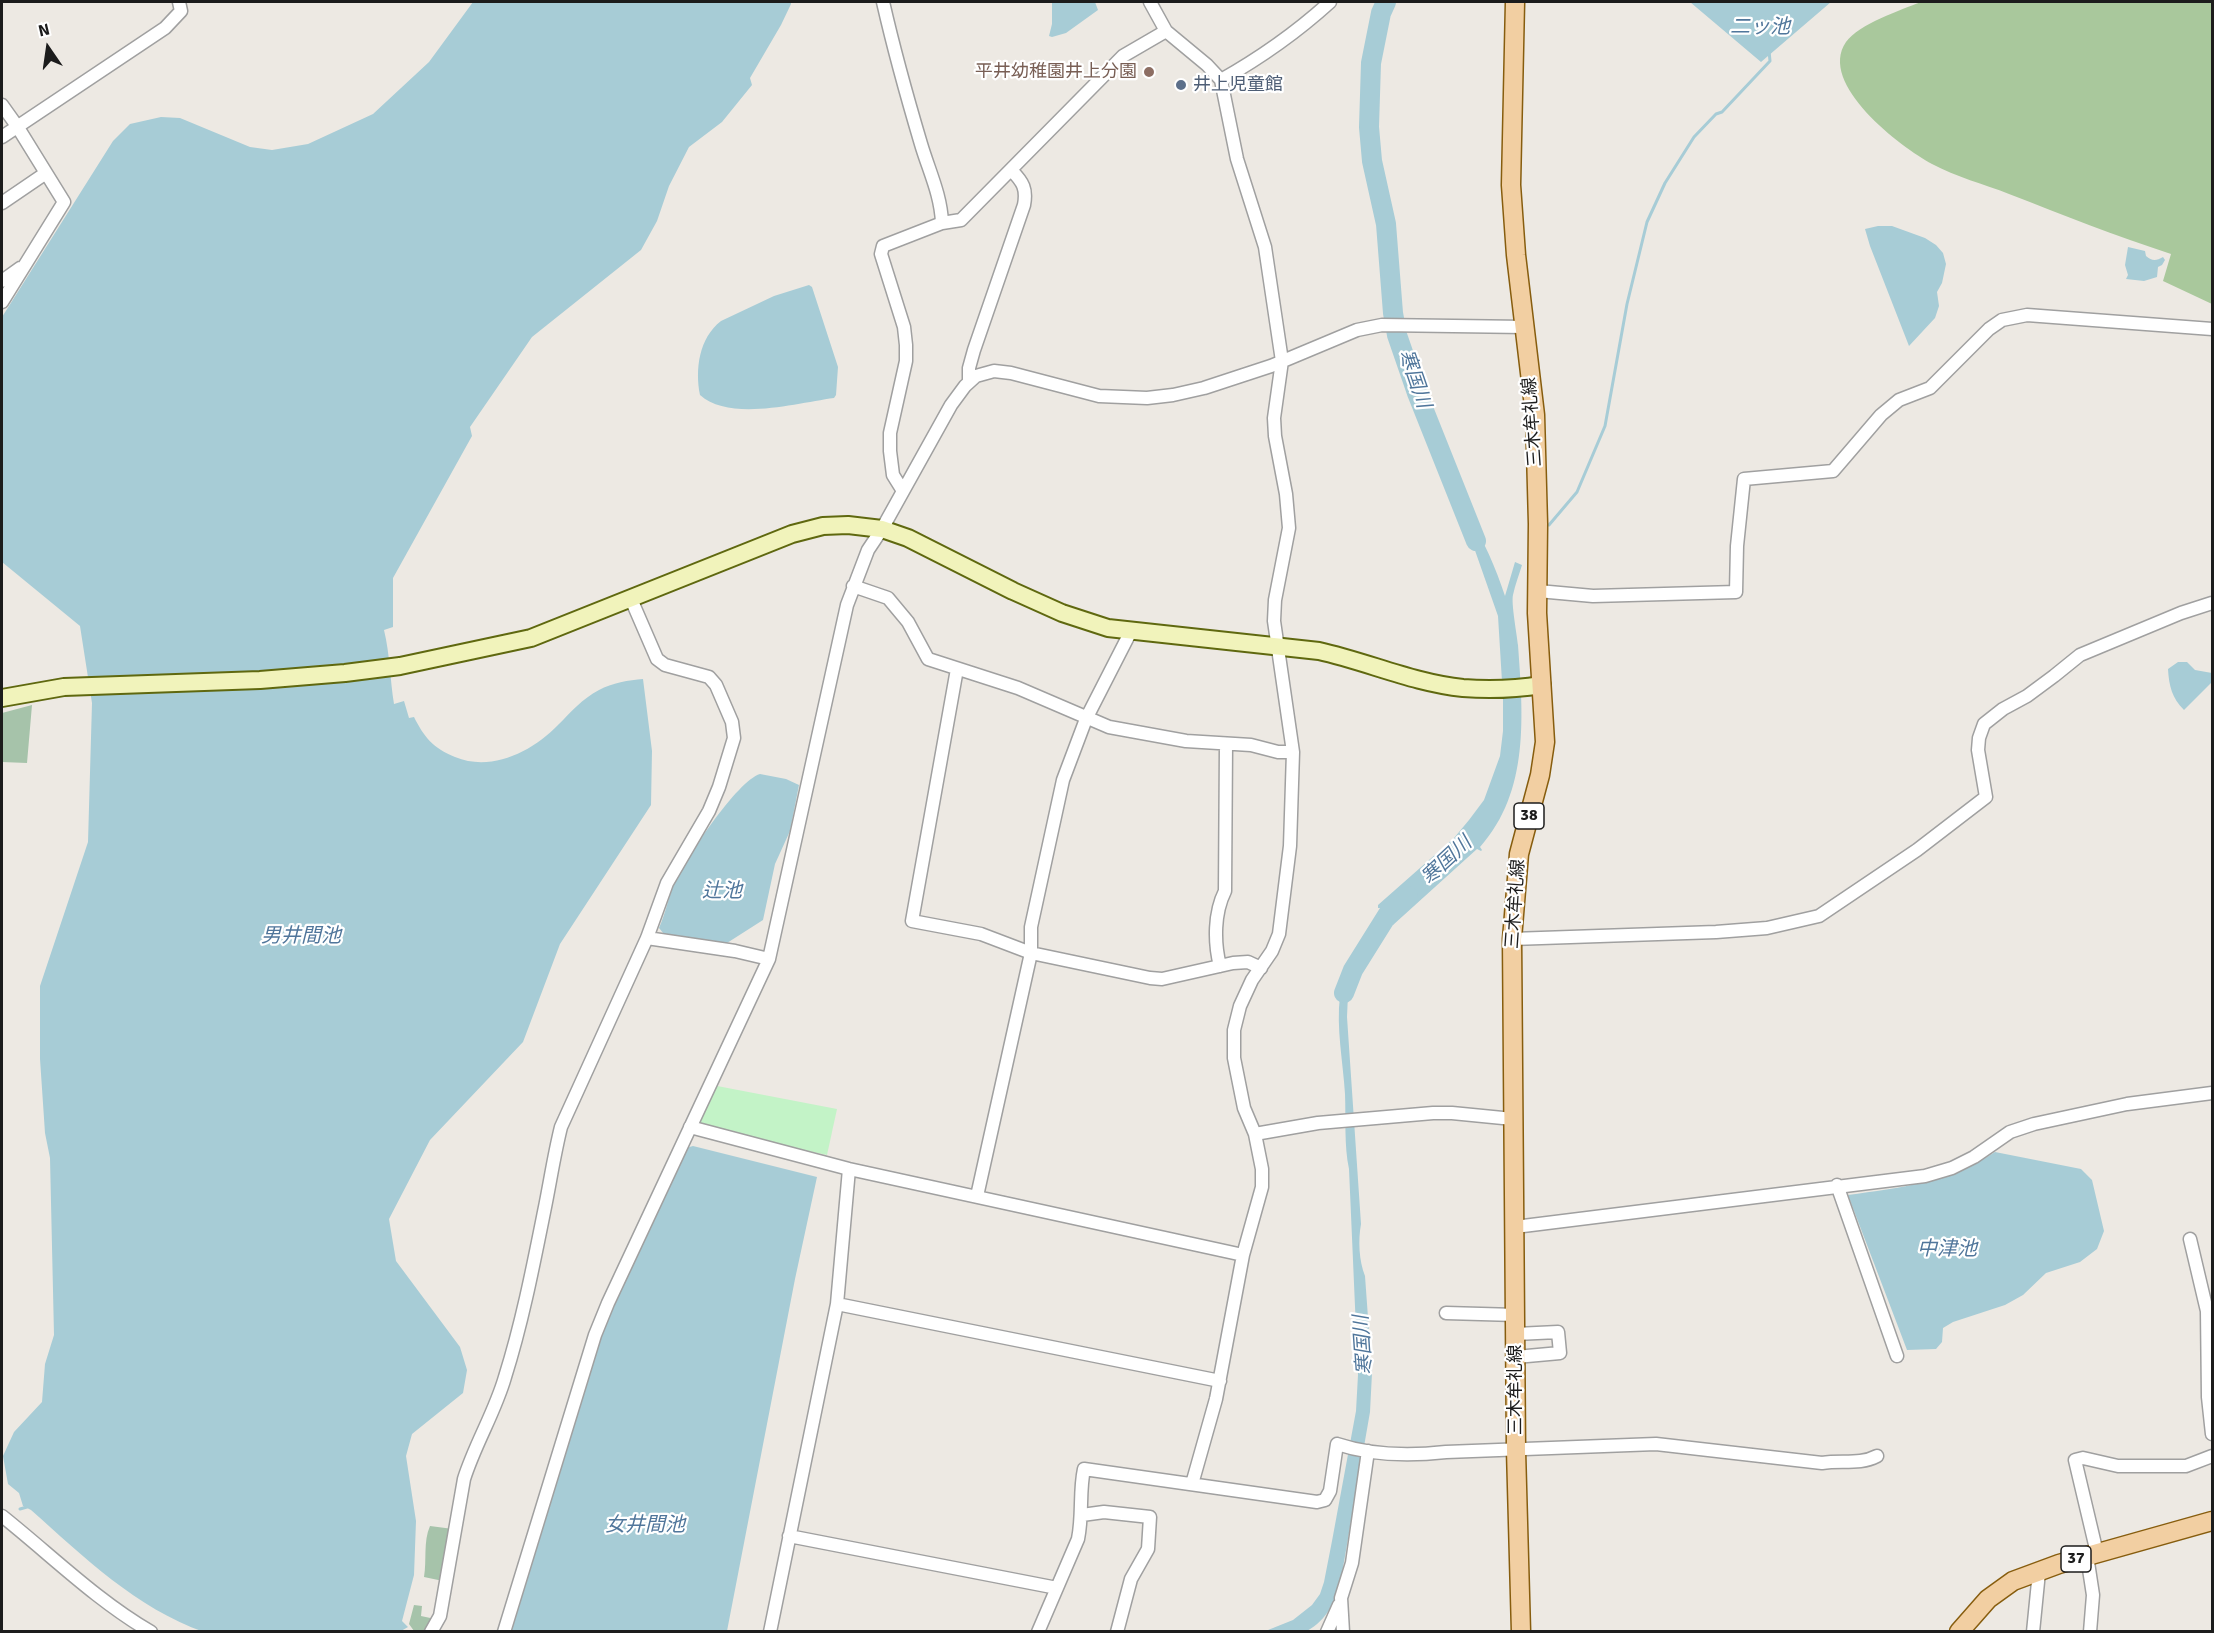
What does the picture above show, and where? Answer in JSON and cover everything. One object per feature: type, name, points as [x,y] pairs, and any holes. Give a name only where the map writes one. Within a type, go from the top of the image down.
[{"type":"main road","name":"三木牟礼線","points":[[1515,2],[1511,184],[1516,255],[1535,415],[1538,591],[1533,687],[1545,742],[1540,775],[1519,854],[1512,939],[1516,1450],[1521,1632]]},
{"type":"main road","name":"37","points":[[1959,1632],[1988,1599],[2013,1581],[2092,1555],[2212,1521]]},
{"type":"street","points":[[2,137],[165,28],[181,11],[179,2]]},
{"type":"street","points":[[883,2],[897,63],[942,203],[942,223]]},
{"type":"street","points":[[1150,2],[1166,31],[1207,65],[1221,80],[1237,159],[1265,247],[1282,361],[1274,418],[1275,436],[1286,494],[1288,528],[1275,600],[1274,621],[1293,752],[1290,846],[1279,934],[1272,951],[1252,980],[1240,1006],[1234,1030],[1236,1068],[1244,1108],[1255,1134],[1262,1169],[1262,1187],[1243,1255],[1220,1381],[1192,1484]]},
{"type":"street","points":[[1221,80],[1247,65],[1330,2]]},
{"type":"street","points":[[903,491],[893,475],[890,442],[899,387],[906,361],[906,345],[904,327],[881,254],[883,246],[942,223],[961,220],[1012,171],[1123,56],[1166,31]]},
{"type":"street","points":[[2,105],[64,202],[2,302]]},
{"type":"street","points":[[969,382],[971,359],[1024,205],[1026,192],[1022,182],[1012,171]]},
{"type":"street","points":[[2,203],[46,173]]},
{"type":"street","points":[[2,281],[25,265]]},
{"type":"street","points":[[1538,591],[1593,596],[1736,592],[1737,546],[1743,479],[1833,471],[1881,415],[1899,400],[1930,388],[1989,329],[2002,320],[2027,315],[2212,328]]},
{"type":"street","points":[[504,1632],[595,1335],[769,959],[847,604],[853,586],[868,550],[951,405],[976,376],[994,371],[1099,396],[1147,398],[1204,388],[1282,361],[1357,330],[1382,325],[1525,327]]},
{"type":"street","points":[[2,699],[64,687],[296,678],[400,666],[531,638],[792,534],[823,526],[840,525],[882,529],[908,538],[1013,591],[1062,613],[1108,628],[1319,651],[1350,658],[1380,669],[1463,688],[1533,687]]},
{"type":"street","points":[[853,586],[888,598],[908,622],[928,659],[1018,688],[1086,719],[1109,727],[1186,741],[1251,745],[1278,752],[1293,752]]},
{"type":"street","points":[[431,1632],[440,1616],[464,1479],[470,1457],[497,1403],[506,1376],[532,1270],[561,1126],[647,938],[667,883],[709,811],[734,738],[732,723],[716,685],[710,677],[665,665],[657,659],[631,599]]},
{"type":"street","points":[[1512,939],[1767,928],[1819,916],[1917,850],[1986,797],[1978,738],[1984,724],[2080,655],[2181,613],[2212,603]]},
{"type":"street","points":[[977,1196],[1031,953],[1031,927],[1063,780],[1086,719],[1131,632]]},
{"type":"street","points":[[957,669],[912,921],[981,934],[1031,953],[1150,978],[1162,979],[1248,962],[1261,968]]},
{"type":"street","points":[[1220,966],[1215,947],[1219,903],[1225,891],[1226,744]]},
{"type":"street","points":[[647,938],[735,951],[769,959]]},
{"type":"street","points":[[1515,1227],[1837,1185],[1925,1176],[1952,1168],[1974,1157],[2010,1132],[2034,1124],[2127,1104],[2212,1093]]},
{"type":"street","points":[[1255,1134],[1337,1122],[1442,1113],[1513,1119]]},
{"type":"street","points":[[690,1127],[849,1169],[1243,1255]]},
{"type":"street","points":[[770,1632],[837,1304],[849,1169]]},
{"type":"street","points":[[1837,1185],[1897,1356]]},
{"type":"street","points":[[2190,1239],[2207,1311],[2208,1397],[2212,1434]]},
{"type":"street","points":[[837,1304],[1220,1381]]},
{"type":"street","points":[[1446,1313],[1516,1315]]},
{"type":"street","points":[[1516,1334],[1558,1332],[1560,1353],[1516,1357]]},
{"type":"street","points":[[1038,1632],[1078,1539],[1082,1515],[1084,1469],[1317,1502],[1325,1500],[1330,1491],[1337,1444],[1368,1451],[1413,1455],[1656,1444],[1822,1463],[1865,1462],[1877,1456]]},
{"type":"street","points":[[1327,1632],[1333,1621],[1352,1563],[1364,1495],[1368,1451]]},
{"type":"street","points":[[2090,1632],[2093,1595],[2092,1555],[2075,1460],[2083,1458],[2118,1466],[2186,1466],[2212,1456]]},
{"type":"street","points":[[1082,1515],[1104,1512],[1150,1517],[1148,1549],[1131,1579],[1117,1632]]},
{"type":"street","points":[[2,1516],[76,1578],[132,1621],[152,1632]]},
{"type":"street","points":[[789,1536],[1057,1588]]},
{"type":"street","points":[[2033,1632],[2039,1572]]},
{"type":"street","points":[[1341,1598],[1343,1632]]},
{"type":"green space","points":[[1921,2],[2212,2],[2212,304],[2163,281],[2171,254],[1941,169],[1901,144],[1866,112],[1852,95],[1843,76],[1840,59],[1846,42],[1860,29]]},
{"type":"green space","points":[[32,705],[27,763],[2,762],[2,713]]},
{"type":"green space","points":[[712,1085],[837,1109],[827,1155],[692,1126]]},
{"type":"green space","points":[[430,1526],[453,1529],[443,1581],[424,1577]]},
{"type":"green space","points":[[414,1605],[422,1606],[421,1616],[435,1619],[428,1631],[414,1631],[409,1624]]},
{"type":"water","name":"男井間池","points":[[473,2],[791,2],[791,4],[750,78],[752,85],[722,122],[689,147],[669,186],[657,221],[641,250],[532,337],[470,427],[472,436],[393,578],[393,627],[384,630],[394,704],[404,701],[409,718],[414,717],[435,746],[455,757],[469,761],[497,761],[510,757],[548,735],[577,706],[593,694],[615,684],[643,679],[652,751],[651,805],[560,944],[523,1042],[430,1140],[389,1219],[396,1261],[460,1347],[467,1370],[463,1393],[412,1434],[406,1456],[416,1521],[414,1575],[402,1621],[408,1627],[401,1631],[204,1632],[179,1622],[133,1595],[91,1563],[31,1510],[23,1506],[19,1493],[8,1484],[3,1456],[14,1432],[42,1402],[45,1364],[54,1335],[50,1158],[45,1133],[40,1059],[40,986],[88,842],[92,703],[80,626],[2,562],[2,317],[113,141],[130,124],[161,117],[180,118],[250,147],[272,150],[308,144],[373,114],[429,62]]},
{"type":"water","points":[[1052,2],[1095,2],[1098,10],[1066,33],[1052,37],[1049,36],[1052,24]]},
{"type":"water","name":"二ッ池","points":[[1690,2],[1831,2],[1761,62]]},
{"type":"water","points":[[1892,226],[1925,238],[1943,253],[1946,264],[1942,283],[1937,292],[1939,306],[1935,318],[1909,346],[1865,229]]},
{"type":"water","points":[[2128,247],[2145,251],[2146,256],[2152,260],[2163,257],[2165,260],[2158,267],[2157,277],[2144,281],[2126,279],[2128,275],[2125,265]]},
{"type":"water","points":[[809,285],[812,287],[838,367],[834,398],[746,409],[728,408],[700,395],[698,375],[700,355],[703,345],[714,328],[721,321],[774,296]]},
{"type":"water","points":[[1467,516],[1489,554],[1505,596],[1515,562],[1522,565],[1513,599],[1521,698],[1520,751],[1508,802],[1496,825],[1480,847],[1482,850],[1477,849],[1393,925],[1391,917],[1378,908],[1378,905],[1454,838],[1469,820],[1484,800],[1500,756],[1503,698],[1498,616],[1465,522]]},
{"type":"water","points":[[2178,662],[2187,662],[2195,670],[2212,673],[2212,682],[2184,710],[2174,696],[2168,675],[2168,669]]},
{"type":"water","name":"辻池","points":[[760,774],[786,779],[799,785],[790,831],[775,864],[763,920],[727,943],[664,934],[659,928],[682,868],[726,804],[750,780]]},
{"type":"water","points":[[1350,970],[1353,970],[1355,974],[1348,994],[1347,1017],[1361,1224],[1360,1250],[1365,1276],[1372,1373],[1370,1412],[1341,1579],[1333,1602],[1325,1616],[1307,1631],[1263,1632],[1293,1620],[1312,1605],[1320,1594],[1356,1411],[1358,1375],[1345,1094],[1339,1020],[1341,989]]},
{"type":"water","name":"女井間池","points":[[693,1146],[817,1177],[727,1631],[509,1632],[597,1339],[686,1148]]},
{"type":"water","name":"中津池","points":[[1995,1152],[2081,1169],[2092,1180],[2104,1231],[2097,1249],[2080,1262],[2046,1273],[2023,1295],[2005,1305],[1953,1322],[1943,1328],[1942,1342],[1936,1349],[1907,1350],[1848,1195],[1905,1186],[1942,1177]]},
{"type":"waterway","name":"寒国川","points":[[1386,2],[1381,13],[1371,63],[1369,127],[1372,161],[1386,224],[1393,313],[1397,335],[1417,393],[1476,541]]},
{"type":"waterway","points":[[1549,525],[1577,492],[1605,426],[1627,304],[1647,222],[1665,183],[1694,137],[1716,114],[1722,112],[1770,61],[1769,51]]},
{"type":"waterway","name":"寒国川","points":[[1344,993],[1353,970],[1388,914],[1408,896]]},
{"type":"waterway","points":[[20,1509],[27,1507]]},
{"type":"place","name":"平井幼稚園井上分園","points":[[1149,72]]},
{"type":"place","name":"井上児童館","points":[[1181,85]]}]
